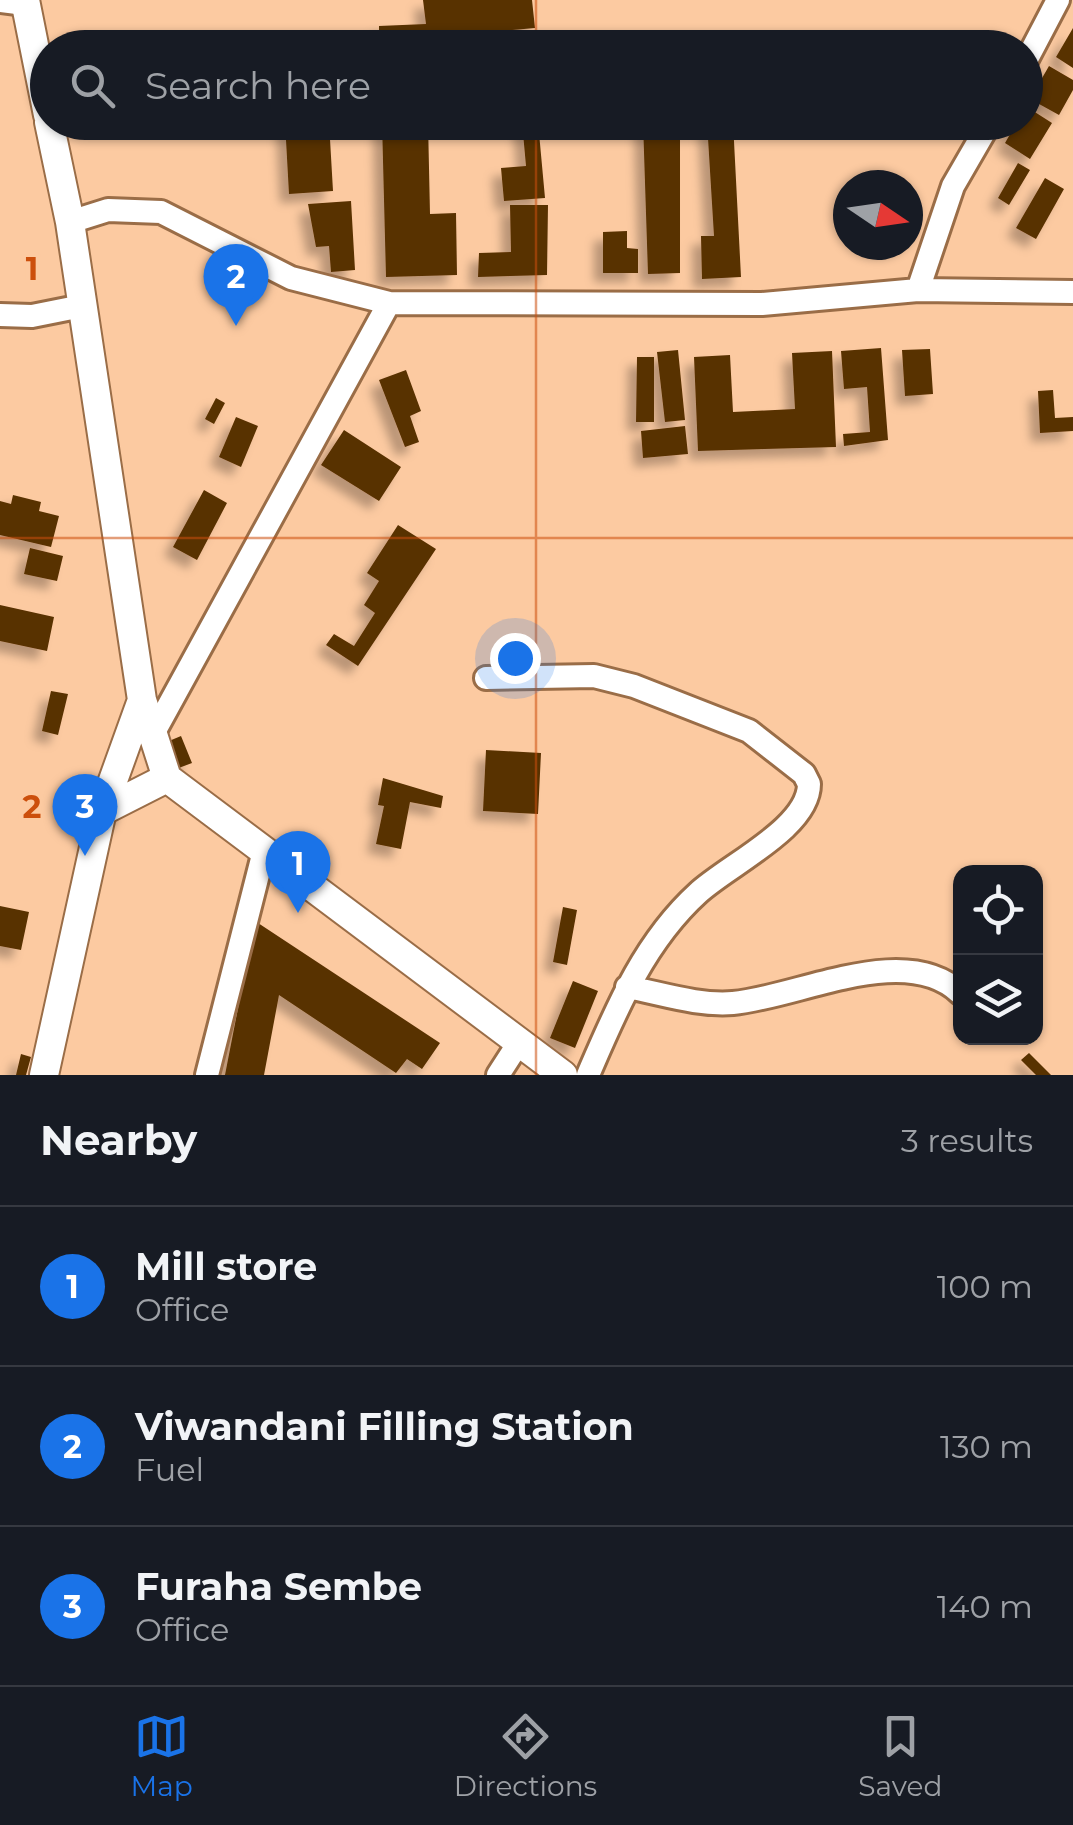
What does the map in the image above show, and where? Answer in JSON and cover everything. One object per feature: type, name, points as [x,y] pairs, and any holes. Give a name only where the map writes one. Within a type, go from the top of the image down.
[{"type":"street","points":[[1042,30],[1058,0]]},
{"type":"street","points":[[17,2],[30,51]]},
{"type":"street","points":[[52,140],[70,222],[142,700],[168,778],[563,1075]]},
{"type":"street","points":[[918,290],[953,186],[980,140]]},
{"type":"street","points":[[70,222],[108,210],[161,212],[291,278],[389,303],[762,304],[918,290],[1073,292]]},
{"type":"street","points":[[152,736],[389,303]]},
{"type":"street","points":[[0,315],[32,316],[82,306]]},
{"type":"street","points":[[486,678],[594,676],[634,686],[749,731],[804,774],[809,784],[798,814],[698,893],[666,928],[626,987],[588,1075]]},
{"type":"street","points":[[44,1075],[102,811],[142,700]]},
{"type":"street","points":[[102,811],[168,778]]},
{"type":"street","points":[[207,1075],[264,851]]},
{"type":"street","points":[[626,987],[729,1004],[896,970],[926,973],[953,987]]},
{"type":"street","points":[[498,1075],[518,1044]]},
{"type":"building","points":[[423,0],[532,0],[535,28],[379,30],[379,26],[426,24]]},
{"type":"building","points":[[1073,28],[1073,68],[1056,57]]},
{"type":"building","points":[[1049,66],[1073,80],[1073,90],[1059,115],[1043,106],[1043,76]]},
{"type":"building","points":[[1043,117],[1052,123],[1043,138]]},
{"type":"building","points":[[286,140],[330,140],[333,191],[289,194]]},
{"type":"building","points":[[382,140],[428,140],[430,214],[456,213],[457,275],[386,277]]},
{"type":"building","points":[[524,140],[540,140],[545,198],[504,201],[501,168],[526,166]]},
{"type":"building","points":[[644,140],[680,140],[680,273],[648,274]]},
{"type":"building","points":[[708,140],[734,140],[741,277],[702,279],[701,236],[714,236]]},
{"type":"building","points":[[1007,140],[1042,140],[1030,159],[1005,143]]},
{"type":"building","points":[[1018,163],[1030,170],[1009,205],[998,198]]},
{"type":"building","points":[[1045,178],[1064,189],[1036,239],[1016,228]]},
{"type":"building","points":[[351,201],[355,270],[331,272],[329,246],[316,247],[308,204]]},
{"type":"building","points":[[510,205],[548,205],[547,275],[478,277],[479,253],[511,252]]},
{"type":"building","points":[[627,231],[627,248],[638,249],[638,273],[603,273],[603,232]]},
{"type":"building","points":[[881,348],[888,440],[844,446],[843,434],[870,432],[867,387],[844,389],[841,351]]},
{"type":"building","points":[[930,349],[933,394],[905,396],[902,350]]},
{"type":"building","points":[[678,350],[685,420],[665,422],[657,352]]},
{"type":"building","points":[[832,351],[836,447],[698,451],[694,357],[730,355],[733,412],[795,409],[792,353]]},
{"type":"building","points":[[637,357],[654,357],[654,422],[636,422]]},
{"type":"building","points":[[406,370],[421,411],[410,416],[419,442],[405,447],[379,380]]},
{"type":"building","points":[[1053,390],[1055,418],[1073,417],[1073,431],[1040,433],[1038,391]]},
{"type":"building","points":[[216,398],[225,403],[214,424],[205,419]]},
{"type":"building","points":[[236,417],[258,426],[241,467],[219,457]]},
{"type":"building","points":[[685,426],[688,454],[643,458],[641,431]]},
{"type":"building","points":[[344,430],[401,467],[379,501],[321,465]]},
{"type":"building","points":[[204,490],[227,503],[197,560],[173,547]]},
{"type":"building","points":[[13,495],[41,502],[39,511],[59,516],[51,547],[0,535],[0,501],[11,504]]},
{"type":"building","points":[[398,525],[436,549],[358,666],[326,645],[334,634],[354,646],[375,613],[364,605],[379,581],[367,573]]},
{"type":"building","points":[[30,548],[63,556],[57,581],[24,574]]},
{"type":"building","points":[[0,605],[54,617],[47,651],[0,641]]},
{"type":"building","points":[[51,691],[68,694],[58,735],[42,731]]},
{"type":"building","points":[[181,736],[192,763],[168,772],[157,746]]},
{"type":"building","points":[[486,750],[541,753],[538,814],[483,811]]},
{"type":"building","points":[[383,778],[443,796],[441,808],[410,802],[401,849],[376,844],[384,806],[378,805]]},
{"type":"building","points":[[0,906],[29,912],[21,950],[0,946]]},
{"type":"building","points":[[563,907],[577,910],[567,965],[553,962]]},
{"type":"building","points":[[255,921],[440,1043],[422,1069],[407,1059],[396,1073],[279,995],[264,1075],[225,1075]]},
{"type":"building","points":[[573,981],[598,991],[575,1048],[550,1038]]},
{"type":"building","points":[[1029,1053],[1051,1075],[1036,1075],[1021,1060]]},
{"type":"building","points":[[21,1054],[31,1057],[26,1075],[16,1075]]},
{"type":"place","name":"Viwandani Filling Station","points":[[236,326]]},
{"type":"place","name":"Furaha Sembe","points":[[85,856]]},
{"type":"place","name":"Mill store","points":[[298,913]]}]
